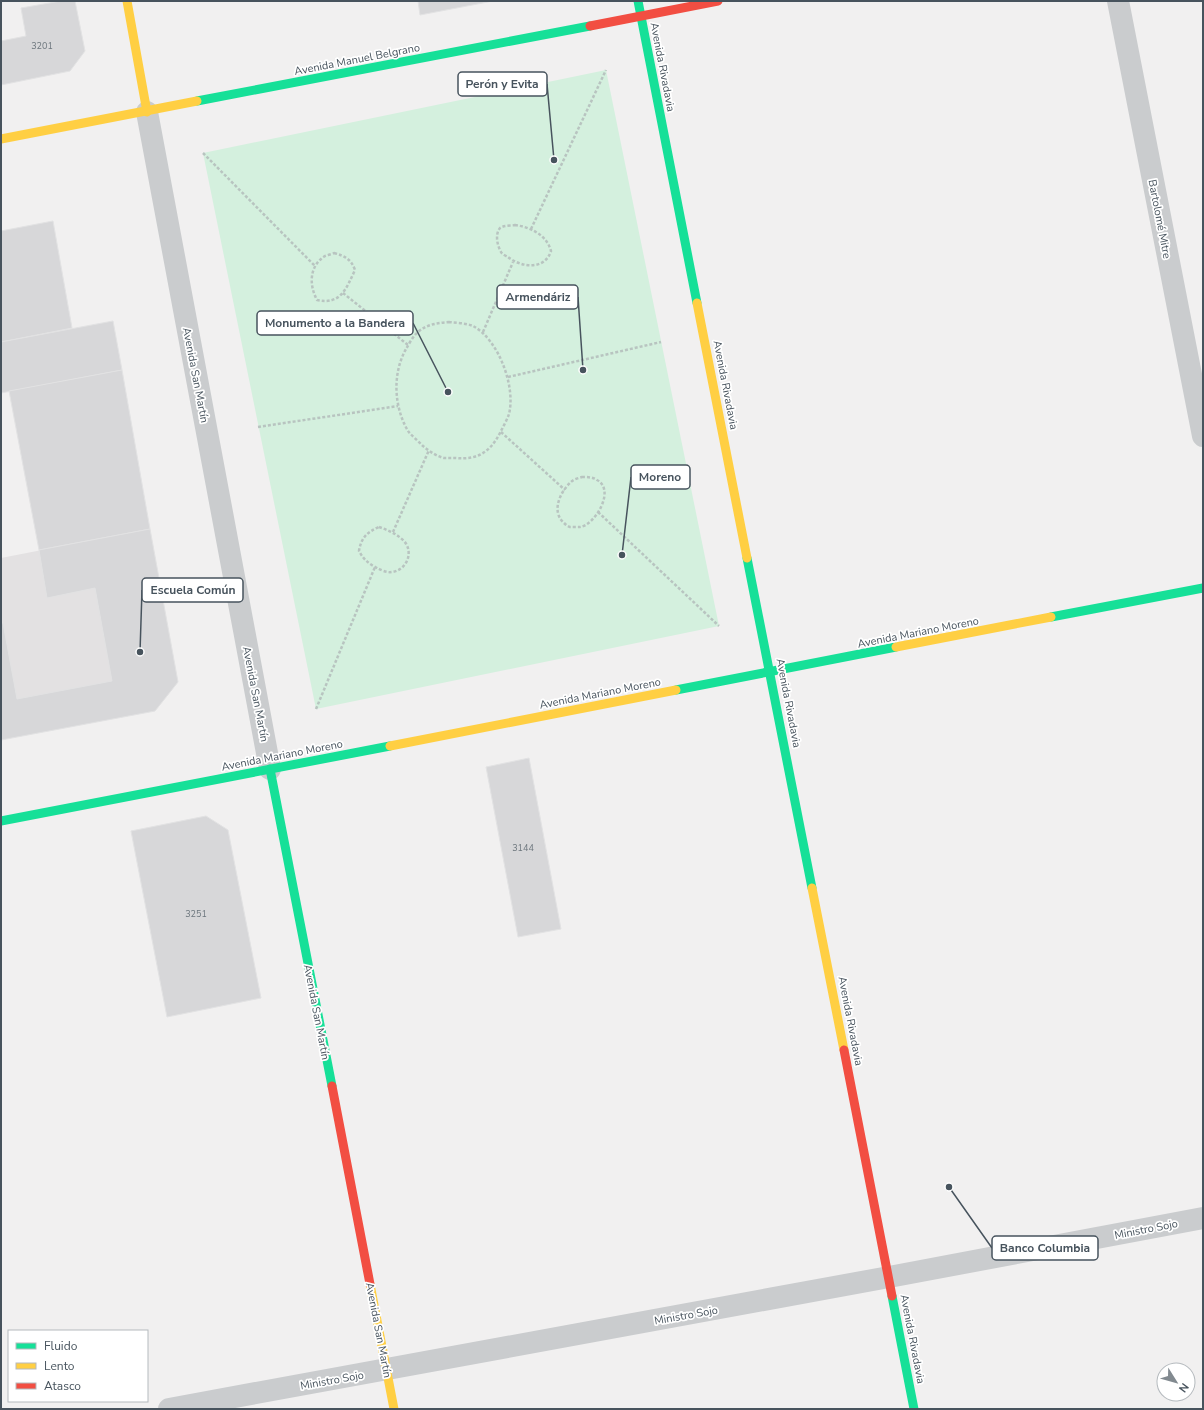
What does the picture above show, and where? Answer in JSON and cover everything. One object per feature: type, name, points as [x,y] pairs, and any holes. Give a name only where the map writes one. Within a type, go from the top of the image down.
[{"type":"main road","name":"Avenida San Martín","points":[[127,1],[147,112]]},
{"type":"main road","name":"Avenida Rivadavia","points":[[638,1],[771,672],[914,1409]]},
{"type":"main road","name":"Avenida Manuel Belgrano","points":[[1,139],[718,1]]},
{"type":"main road","name":"Avenida Mariano Moreno","points":[[1,821],[1203,588]]},
{"type":"main road","name":"Avenida San Martín","points":[[270,769],[394,1409]]},
{"type":"street","name":"Bartolomé Mitre","points":[[1118,1],[1203,436]]},
{"type":"street","name":"Avenida San Martín","points":[[147,112],[270,769]]},
{"type":"street","name":"Ministro Sojo","points":[[169,1409],[387,1370],[1203,1218]]},
{"type":"path","points":[[531,229],[606,70]]},
{"type":"path","points":[[203,153],[315,266]]},
{"type":"path","points":[[515,225],[524,226],[531,229],[544,238],[550,246],[551,251],[549,258],[540,264],[522,264],[514,262],[501,252],[497,242],[497,235],[500,228],[515,225]]},
{"type":"path","points":[[334,253],[345,256],[352,262],[355,270],[343,293],[334,300],[326,302],[316,300],[311,280],[315,266],[325,256],[334,253]]},
{"type":"path","points":[[483,332],[514,262]]},
{"type":"path","points":[[343,293],[408,345]]},
{"type":"path","points":[[449,322],[472,325],[483,332],[495,348],[508,377],[510,394],[509,413],[494,444],[482,454],[467,459],[444,458],[429,450],[409,432],[398,406],[397,391],[399,365],[408,345],[417,332],[429,325],[449,322]]},
{"type":"path","points":[[508,377],[661,342]]},
{"type":"path","points":[[258,427],[398,406]]},
{"type":"path","points":[[500,432],[565,490]]},
{"type":"path","points":[[393,532],[429,450]]},
{"type":"path","points":[[582,477],[591,477],[598,480],[605,489],[605,500],[598,512],[591,521],[580,527],[568,526],[561,520],[557,509],[559,497],[572,481],[582,477]]},
{"type":"path","points":[[598,512],[719,626]]},
{"type":"path","points":[[379,527],[393,532],[404,541],[408,548],[409,556],[406,565],[399,570],[391,572],[375,567],[362,556],[359,551],[360,543],[372,530],[379,527]]},
{"type":"path","points":[[316,709],[375,567]]},
{"type":"shaded area","points":[[150,529],[178,682],[155,711],[1,740],[1,558]]},
{"type":"green space","points":[[606,70],[719,626],[316,709],[203,153]]},
{"type":"building","points":[[61,1],[75,1],[85,51],[70,71],[1,85],[1,41],[26,36],[21,8]]},
{"type":"building","points":[[418,1],[493,1],[420,15]]},
{"type":"building","points":[[53,221],[72,328],[1,342],[1,231]]},
{"type":"building","points":[[113,321],[122,370],[1,393],[1,342]]},
{"type":"building","points":[[122,370],[150,529],[39,550],[9,391]]},
{"type":"building","points":[[150,529],[178,682],[155,711],[1,740],[1,623],[3,623],[17,699],[112,681],[95,588],[47,598],[39,550]]},
{"type":"building","points":[[529,758],[561,929],[518,937],[486,767]]},
{"type":"building","points":[[206,816],[228,830],[261,998],[167,1017],[131,831]]},
{"type":"traffic: fast","points":[[638,1],[697,303]]},
{"type":"traffic: fast","points":[[197,101],[590,26]]},
{"type":"traffic: fast","points":[[747,558],[812,888]]},
{"type":"traffic: fast","points":[[1051,617],[1203,588]]},
{"type":"traffic: fast","points":[[676,690],[896,647]]},
{"type":"traffic: fast","points":[[1,821],[390,746]]},
{"type":"traffic: fast","points":[[270,769],[332,1086]]},
{"type":"traffic: fast","points":[[892,1296],[914,1409]]},
{"type":"traffic: slow","points":[[127,1],[147,112]]},
{"type":"traffic: slow","points":[[1,139],[197,101]]},
{"type":"traffic: slow","points":[[697,303],[747,558]]},
{"type":"traffic: slow","points":[[896,647],[1051,617]]},
{"type":"traffic: slow","points":[[390,746],[676,690]]},
{"type":"traffic: slow","points":[[812,888],[844,1050]]},
{"type":"traffic: slow","points":[[370,1284],[394,1409]]},
{"type":"traffic: jam","points":[[590,26],[718,1]]},
{"type":"traffic: jam","points":[[844,1050],[892,1296]]},
{"type":"traffic: jam","points":[[332,1086],[370,1284]]},
{"type":"place","name":"Perón y Evita","points":[[554,160]]},
{"type":"place","name":"Armendáriz","points":[[583,370]]},
{"type":"place","name":"Monumento a la Bandera","points":[[448,392]]},
{"type":"place","name":"Moreno","points":[[622,555]]},
{"type":"place","name":"Escuela Común","points":[[140,652]]},
{"type":"place","name":"Banco Columbia","points":[[949,1187]]}]
